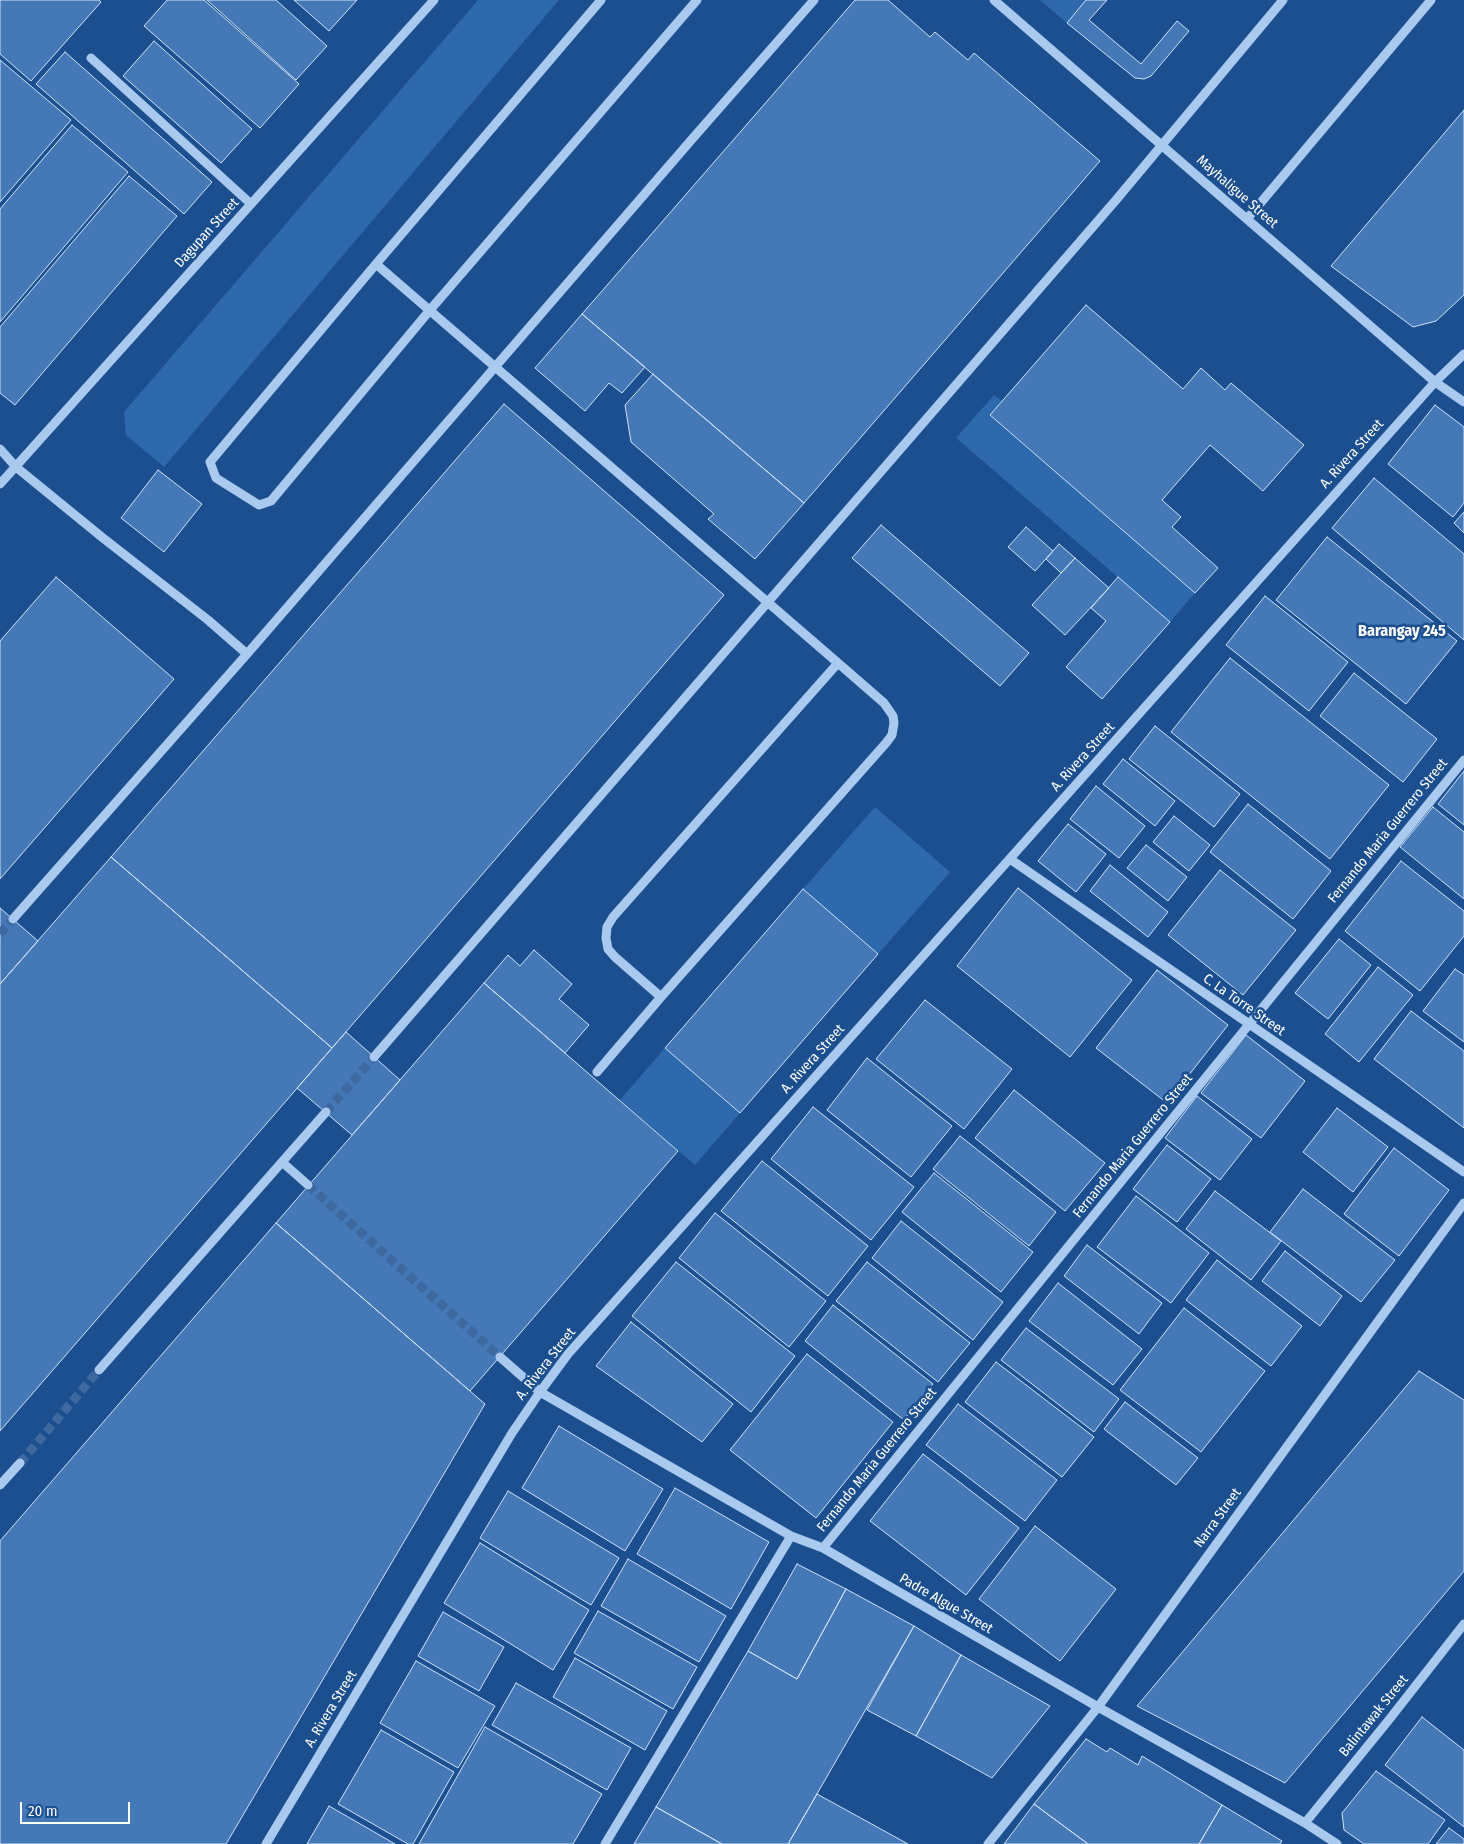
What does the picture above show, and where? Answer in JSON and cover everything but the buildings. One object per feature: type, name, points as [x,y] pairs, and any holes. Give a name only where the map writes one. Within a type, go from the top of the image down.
[{"type":"street","name":"Dagupan Street","points":[[0,484],[434,0]]},
{"type":"street","points":[[602,0],[376,264],[210,462],[216,478],[259,505],[271,501],[430,310],[697,0]]},
{"type":"street","points":[[13,919],[247,654],[692,138],[814,0]]},
{"type":"street","name":"Mayhaligue Street","points":[[994,0],[1435,382],[1464,402]]},
{"type":"street","points":[[374,1057],[1116,200],[1283,0]]},
{"type":"street","points":[[1247,220],[1431,0]]},
{"type":"street","points":[[90,58],[251,204]]},
{"type":"street","points":[[376,264],[838,663],[889,709],[894,723],[892,734],[597,1072]]},
{"type":"street","name":"A. Rivera Street","points":[[266,1844],[512,1433],[568,1354],[1435,382],[1464,354]]},
{"type":"street","points":[[0,449],[16,467],[208,620],[247,654]]},
{"type":"street","points":[[661,997],[608,949],[607,927],[613,917],[838,663]]},
{"type":"street","name":"Fernando Maria Guerrero Street","points":[[823,1548],[1464,760]]},
{"type":"street","name":"C. La Torre Street","points":[[1010,859],[1464,1172]]},
{"type":"street","points":[[99,1370],[326,1112]]},
{"type":"street","points":[[282,1162],[308,1185]]},
{"type":"street","name":"Narra Street","points":[[988,1844],[1098,1707],[1464,1203]]},
{"type":"street","name":"Padre Algue Street","points":[[500,1357],[540,1392],[791,1536],[823,1548],[1098,1707],[1305,1823],[1337,1844]]},
{"type":"street","points":[[0,1485],[20,1462]]},
{"type":"street","points":[[605,1844],[791,1536]]},
{"type":"street","name":"Balintawak Street","points":[[1305,1823],[1464,1624]]},
{"type":"shaded area","points":[[478,0],[559,0],[164,467],[126,435],[124,412]]},
{"type":"shaded area","points":[[1040,0],[1086,0],[1067,23]]},
{"type":"shaded area","points":[[994,395],[1002,401],[990,415],[1195,593],[1170,622],[956,438]]},
{"type":"shaded area","points":[[875,807],[950,872],[878,954],[803,889]]},
{"type":"shaded area","points":[[665,1048],[740,1113],[695,1165],[620,1100]]},
{"type":"tunnel","points":[[0,934],[13,919]]},
{"type":"tunnel","points":[[326,1112],[374,1057]]},
{"type":"tunnel","points":[[308,1185],[500,1357]]},
{"type":"tunnel","points":[[20,1463],[99,1370]]},
{"type":"district","name":"Barangay 245","points":[[1402,632]]}]
